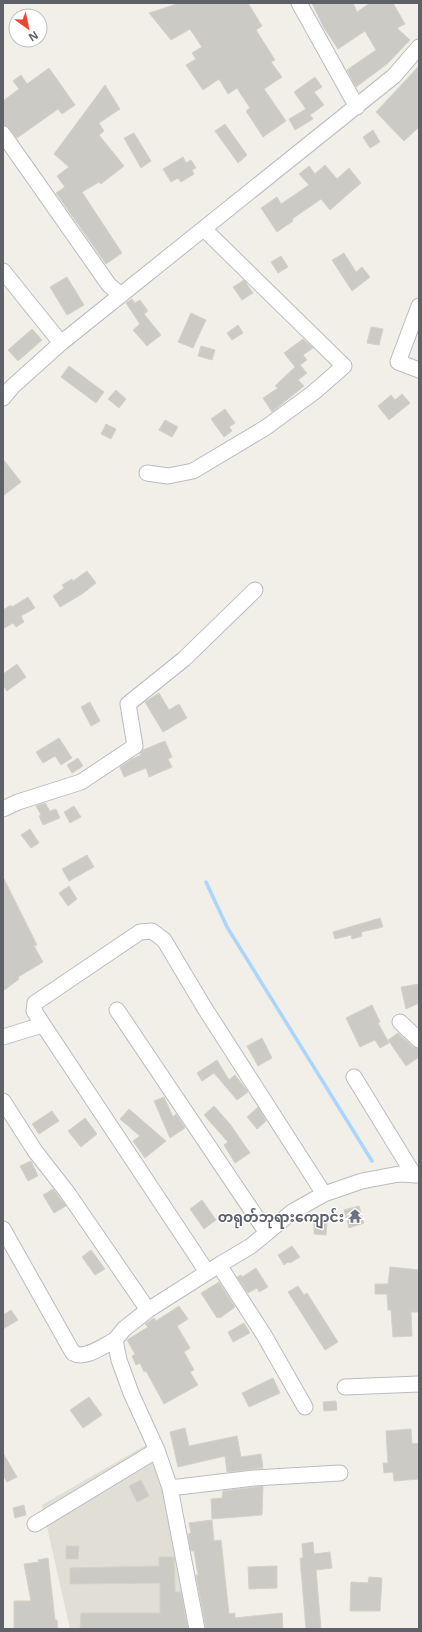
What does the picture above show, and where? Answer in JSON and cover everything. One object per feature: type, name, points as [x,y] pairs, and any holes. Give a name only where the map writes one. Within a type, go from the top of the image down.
[{"type":"street","points":[[298,3],[358,107]]},
{"type":"street","points":[[3,398],[12,387],[61,343],[358,107],[394,76],[419,47]]},
{"type":"street","points":[[3,134],[110,285],[121,295]]},
{"type":"street","points":[[147,473],[168,476],[193,471],[265,428],[313,394],[344,366],[204,229]]},
{"type":"street","points":[[3,271],[61,343]]},
{"type":"street","points":[[419,306],[398,362],[419,370]]},
{"type":"street","points":[[3,809],[18,802],[81,782],[135,746],[128,704],[184,659],[255,590]]},
{"type":"street","points":[[305,1407],[264,1335],[213,1268],[42,1025],[34,1011],[35,1003],[140,932],[152,931],[164,940],[204,1007],[324,1194]]},
{"type":"street","points":[[117,1010],[267,1233]]},
{"type":"street","points":[[400,1022],[419,1040]]},
{"type":"street","points":[[3,1037],[42,1025]]},
{"type":"street","points":[[354,1077],[417,1175]]},
{"type":"street","points":[[3,1100],[35,1151],[67,1192],[148,1310]]},
{"type":"street","points":[[3,1229],[73,1353],[78,1356],[84,1356],[115,1340],[124,1329],[148,1310],[213,1268],[251,1246],[292,1212],[324,1194],[362,1181],[399,1174],[417,1175]]},
{"type":"street","points":[[115,1340],[119,1360],[131,1393],[157,1450],[170,1488],[197,1629]]},
{"type":"street","points":[[345,1387],[419,1384]]},
{"type":"street","points":[[35,1524],[157,1450]]},
{"type":"street","points":[[170,1488],[254,1478],[340,1473]]},
{"type":"shaded area","points":[[146,1445],[163,1492],[182,1566],[183,1629],[70,1629],[42,1505]]},
{"type":"building","points":[[180,3],[248,3],[262,26],[256,30],[275,60],[271,62],[282,77],[264,89],[286,121],[263,137],[246,111],[250,108],[237,88],[228,94],[219,79],[203,90],[186,65],[196,59],[192,53],[202,47],[190,29],[171,40],[149,13]]},
{"type":"building","points":[[312,3],[353,3],[357,12],[370,3],[393,3],[405,24],[397,28],[410,40],[387,64],[356,87],[347,70],[376,50],[365,31],[338,49],[324,28]]},
{"type":"building","points":[[419,66],[419,127],[404,141],[376,112]]},
{"type":"building","points":[[49,68],[75,105],[62,114],[58,109],[17,138],[10,129],[3,125],[3,101],[19,89],[13,81],[21,75],[27,84]]},
{"type":"building","points":[[315,77],[322,87],[314,92],[324,105],[310,115],[313,119],[295,130],[289,119],[306,109],[294,92]]},
{"type":"building","points":[[105,85],[120,109],[99,123],[104,131],[99,135],[124,166],[101,184],[99,182],[82,192],[122,253],[106,264],[56,193],[65,187],[57,176],[69,167],[54,154]]},
{"type":"building","points":[[225,124],[247,155],[238,163],[215,131]]},
{"type":"building","points":[[373,130],[380,142],[370,148],[363,137]]},
{"type":"building","points":[[134,133],[151,161],[141,168],[124,138]]},
{"type":"building","points":[[183,157],[186,163],[191,160],[196,168],[192,170],[194,174],[181,182],[178,178],[171,182],[163,169]]},
{"type":"building","points":[[325,165],[337,179],[349,168],[361,183],[330,210],[321,199],[292,219],[293,221],[277,232],[261,208],[277,197],[281,204],[309,185],[299,174],[309,166],[315,174]]},
{"type":"building","points":[[344,253],[356,272],[362,267],[370,277],[352,291],[332,260]]},
{"type":"building","points":[[281,256],[288,267],[278,273],[271,262]]},
{"type":"building","points":[[67,277],[84,305],[67,315],[50,287]]},
{"type":"building","points":[[244,280],[253,293],[242,300],[233,287]]},
{"type":"building","points":[[132,299],[135,303],[140,300],[148,311],[144,314],[161,335],[147,346],[133,330],[140,324],[126,303]]},
{"type":"building","points":[[191,313],[206,320],[193,348],[178,342]]},
{"type":"building","points":[[238,325],[243,333],[232,340],[227,333]]},
{"type":"building","points":[[371,327],[383,329],[379,345],[367,343]]},
{"type":"building","points":[[32,329],[42,340],[18,361],[8,350]]},
{"type":"building","points":[[303,339],[313,348],[303,355],[307,360],[300,365],[307,373],[298,380],[304,386],[272,412],[263,398],[278,388],[275,386],[295,367],[284,353]]},
{"type":"building","points":[[201,346],[215,350],[212,360],[198,356]]},
{"type":"building","points":[[69,366],[104,392],[96,403],[61,377]]},
{"type":"building","points":[[116,390],[126,399],[119,408],[108,399]]},
{"type":"building","points":[[402,394],[410,403],[389,420],[378,406],[391,395],[395,400]]},
{"type":"building","points":[[225,409],[235,423],[229,427],[232,431],[224,437],[211,419]]},
{"type":"building","points":[[165,420],[178,427],[172,437],[159,430]]},
{"type":"building","points":[[106,424],[116,429],[111,439],[101,434]]},
{"type":"building","points":[[3,459],[21,482],[3,496]]},
{"type":"building","points":[[87,571],[96,583],[82,594],[60,607],[53,596],[64,588],[62,585],[72,579],[73,581]]},
{"type":"building","points":[[28,597],[35,608],[21,616],[24,622],[16,627],[13,623],[3,629],[3,610],[11,605],[12,607]]},
{"type":"building","points":[[17,664],[26,677],[7,691],[3,685],[3,674]]},
{"type":"building","points":[[159,693],[169,710],[179,704],[187,718],[163,732],[145,702]]},
{"type":"building","points":[[90,702],[100,721],[91,726],[81,707]]},
{"type":"building","points":[[59,738],[72,758],[61,765],[55,756],[43,763],[36,752]]},
{"type":"building","points":[[165,741],[172,757],[168,759],[172,767],[149,777],[146,768],[124,777],[120,767],[141,755],[140,753],[143,750]]},
{"type":"building","points":[[78,758],[83,766],[72,773],[67,765]]},
{"type":"building","points":[[45,803],[50,811],[56,809],[60,818],[43,825],[39,816],[41,815],[36,806]]},
{"type":"building","points":[[74,806],[81,817],[70,823],[64,812]]},
{"type":"building","points":[[30,829],[39,843],[31,848],[21,835]]},
{"type":"building","points":[[87,855],[94,867],[69,881],[62,869]]},
{"type":"building","points":[[3,877],[37,945],[34,946],[43,962],[18,977],[19,979],[3,991]]},
{"type":"building","points":[[69,886],[77,899],[68,906],[59,893]]},
{"type":"building","points":[[380,918],[383,927],[361,932],[362,936],[352,939],[351,935],[335,939],[333,932]]},
{"type":"building","points":[[419,984],[419,1003],[406,1009],[401,987]]},
{"type":"building","points":[[372,1005],[380,1022],[378,1023],[389,1043],[380,1048],[375,1040],[360,1047],[346,1018]]},
{"type":"building","points":[[398,1033],[413,1047],[419,1049],[419,1057],[406,1066],[388,1040]]},
{"type":"building","points":[[262,1038],[272,1058],[258,1066],[247,1046]]},
{"type":"building","points":[[217,1060],[229,1080],[235,1075],[248,1092],[237,1100],[214,1073],[202,1081],[197,1073]]},
{"type":"building","points":[[164,1097],[173,1117],[176,1114],[185,1128],[170,1138],[154,1101]]},
{"type":"building","points":[[214,1106],[230,1124],[250,1153],[235,1163],[224,1145],[228,1142],[204,1115]]},
{"type":"building","points":[[258,1107],[266,1121],[257,1129],[247,1117]]},
{"type":"building","points":[[129,1109],[166,1141],[145,1158],[133,1141],[140,1136],[120,1119]]},
{"type":"building","points":[[52,1111],[59,1121],[39,1134],[32,1124]]},
{"type":"building","points":[[85,1118],[97,1134],[81,1147],[68,1131]]},
{"type":"building","points":[[31,1161],[38,1176],[28,1181],[20,1166]]},
{"type":"building","points":[[53,1189],[66,1206],[54,1213],[43,1195]]},
{"type":"building","points":[[202,1200],[216,1220],[204,1229],[190,1209]]},
{"type":"building","points":[[359,1206],[364,1223],[349,1228],[344,1210]]},
{"type":"building","points":[[314,1222],[327,1222],[326,1235],[314,1234]]},
{"type":"building","points":[[292,1246],[300,1257],[284,1265],[278,1255]]},
{"type":"building","points":[[91,1250],[105,1269],[95,1275],[82,1257]]},
{"type":"building","points":[[390,1267],[419,1270],[419,1312],[411,1312],[412,1336],[393,1337],[391,1310],[388,1310],[387,1294],[375,1294],[375,1284],[388,1284]]},
{"type":"building","points":[[256,1268],[268,1287],[259,1292],[257,1288],[248,1293],[237,1277],[241,1275],[242,1277]]},
{"type":"building","points":[[219,1282],[235,1307],[220,1318],[217,1318],[201,1293]]},
{"type":"building","points":[[298,1286],[304,1295],[307,1293],[338,1342],[325,1350],[288,1292]]},
{"type":"building","points":[[179,1306],[188,1319],[177,1326],[190,1348],[184,1352],[194,1370],[190,1372],[198,1385],[164,1404],[146,1371],[144,1372],[140,1363],[136,1365],[132,1356],[135,1354],[127,1340],[148,1327],[145,1324],[154,1318],[156,1321]]},
{"type":"building","points":[[11,1310],[18,1320],[3,1329],[3,1315]]},
{"type":"building","points":[[244,1323],[250,1333],[233,1342],[228,1332]]},
{"type":"building","points":[[273,1378],[280,1393],[249,1407],[242,1393]]},
{"type":"building","points":[[89,1397],[102,1415],[83,1428],[70,1410]]},
{"type":"building","points":[[336,1401],[337,1410],[324,1411],[323,1402]]},
{"type":"building","points":[[185,1428],[189,1446],[237,1436],[241,1457],[261,1454],[263,1468],[227,1472],[225,1456],[178,1467],[170,1432]]},
{"type":"building","points":[[411,1429],[412,1444],[419,1443],[419,1479],[394,1481],[393,1472],[384,1473],[383,1463],[388,1463],[386,1431]]},
{"type":"building","points":[[3,1453],[17,1477],[7,1482],[3,1475]]},
{"type":"building","points":[[141,1480],[149,1496],[137,1502],[129,1486]]},
{"type":"building","points":[[263,1486],[262,1515],[212,1519],[211,1499],[222,1498],[223,1491]]},
{"type":"building","points":[[24,1505],[26,1515],[15,1518],[13,1508]]},
{"type":"building","points":[[212,1520],[214,1541],[221,1540],[229,1614],[235,1613],[235,1618],[282,1613],[283,1629],[206,1629],[196,1575],[198,1575],[194,1551],[191,1551],[188,1534],[191,1533],[189,1523]]},
{"type":"building","points":[[313,1542],[314,1554],[330,1552],[332,1568],[316,1570],[321,1629],[306,1629],[300,1558],[303,1558],[302,1544]]},
{"type":"building","points":[[66,1546],[79,1546],[78,1559],[66,1559]]},
{"type":"building","points":[[159,1557],[174,1557],[175,1592],[181,1592],[188,1629],[80,1629],[81,1613],[160,1613],[160,1583],[70,1584],[70,1568],[159,1566]]},
{"type":"building","points":[[48,1558],[55,1620],[57,1620],[58,1629],[14,1629],[14,1601],[31,1601],[24,1564],[39,1562],[38,1560]]},
{"type":"building","points":[[277,1566],[277,1588],[249,1589],[248,1567]]},
{"type":"building","points":[[369,1577],[382,1578],[380,1611],[350,1611],[351,1582],[368,1583]]},
{"type":"waterway","points":[[206,882],[227,927],[372,1161]]},
{"type":"place","name":"တရုတ်ဘုရားကျောင်း","points":[[355,1216]]}]
